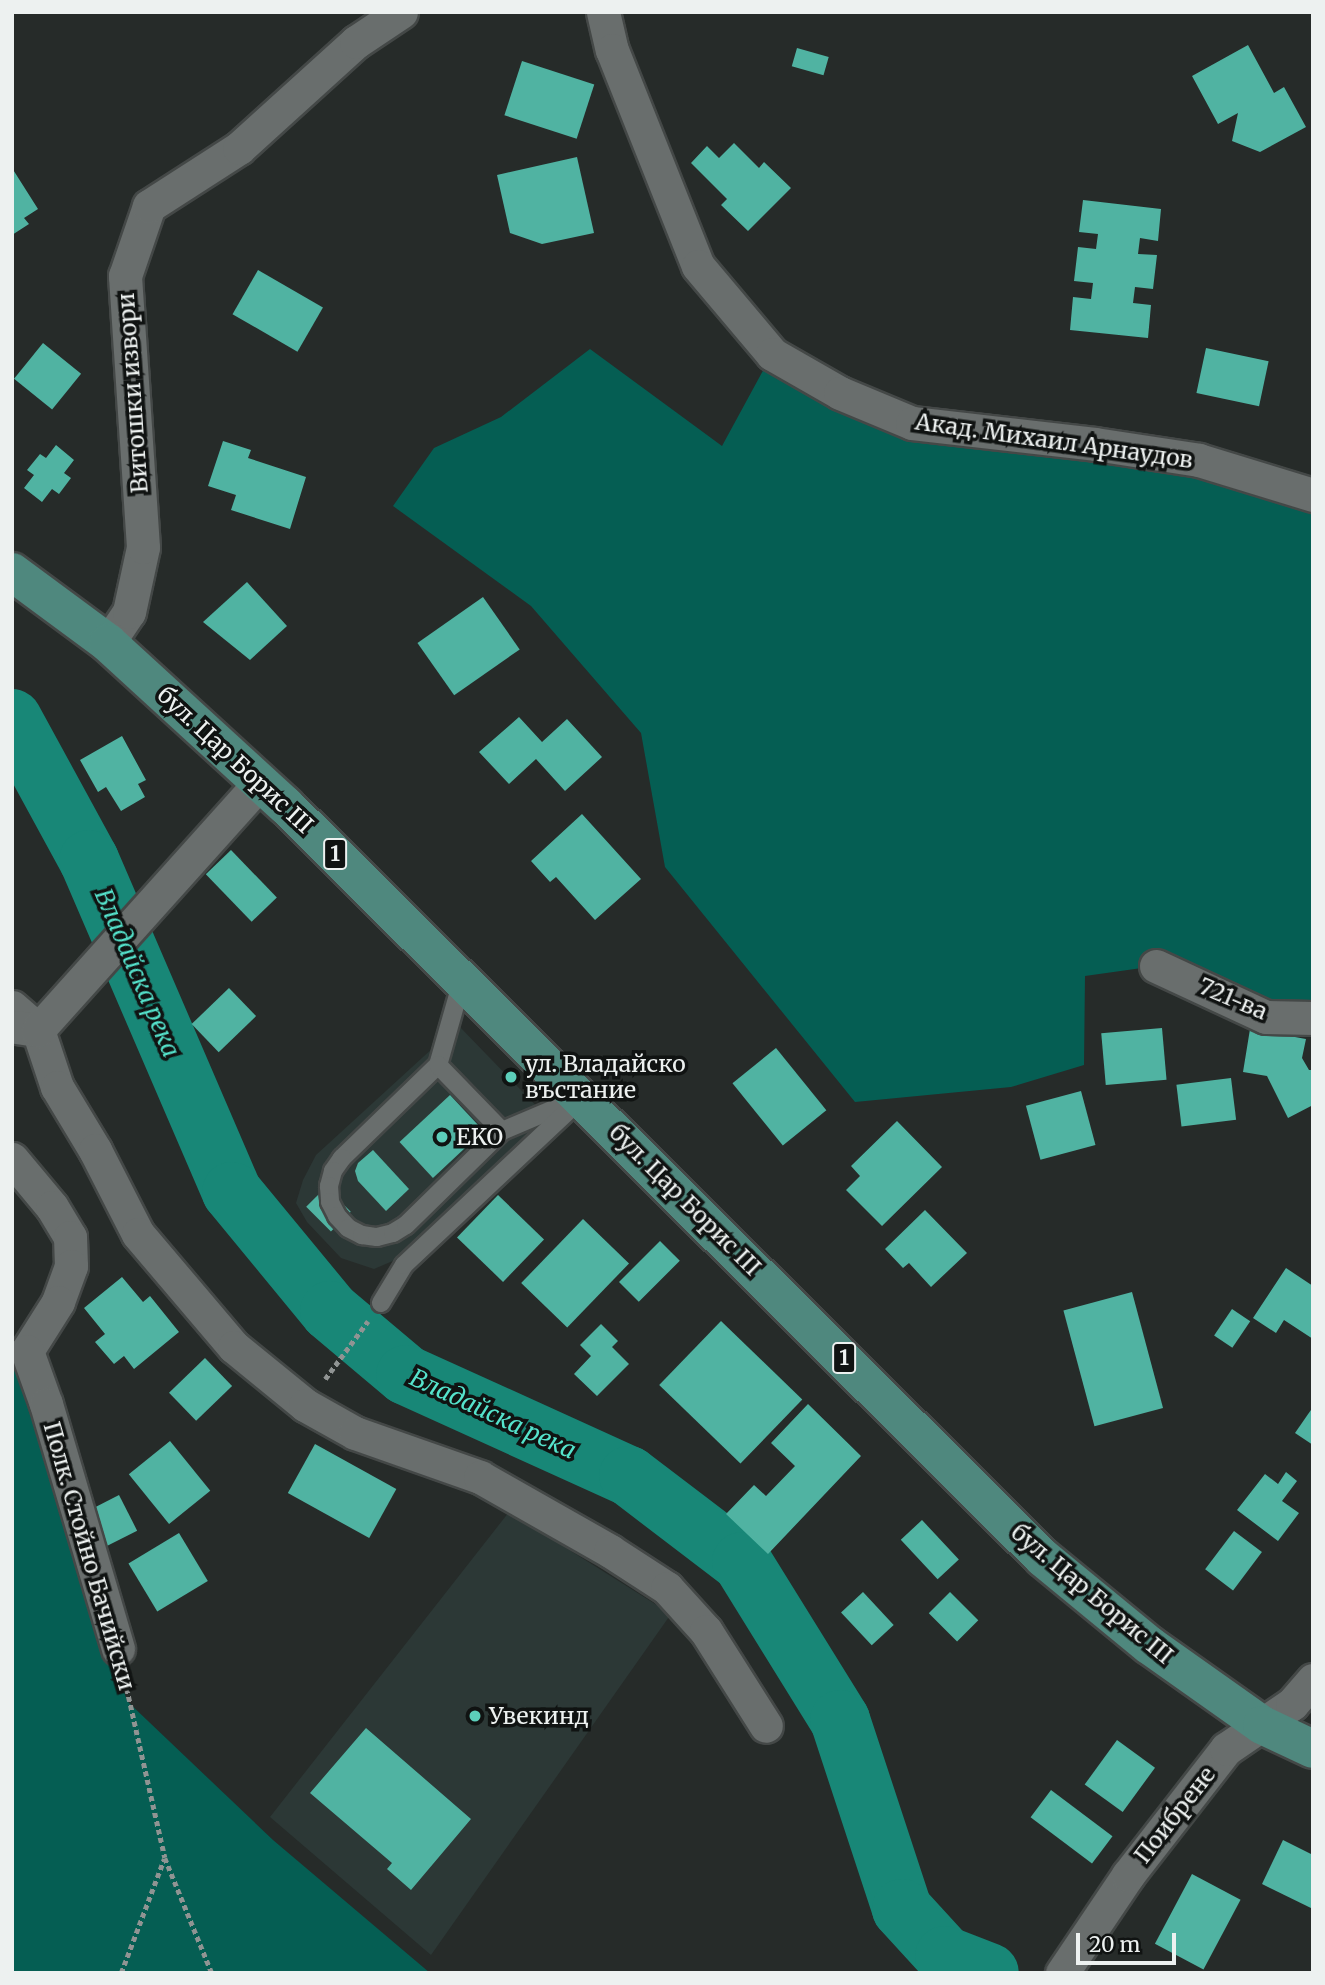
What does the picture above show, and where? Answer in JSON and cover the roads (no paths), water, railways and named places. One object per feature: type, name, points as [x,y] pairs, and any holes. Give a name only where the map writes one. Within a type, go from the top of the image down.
[{"type":"main road","name":"бул. Цар Борис III","points":[[12,572],[108,643],[260,783],[582,1097],[1043,1558],[1149,1646],[1262,1725],[1313,1749]]},
{"type":"street","name":"Витошки извори","points":[[108,643],[129,612],[143,547],[125,276],[149,206],[239,148],[356,42],[401,12]]},
{"type":"street","name":"Акад. Михаил Арнаудов","points":[[603,12],[616,62],[698,266],[772,354],[840,393],[912,423],[1095,444],[1199,460],[1313,495]]},
{"type":"street","points":[[25,1028],[62,1000],[260,783]]},
{"type":"street","name":"721-ва","points":[[1156,966],[1266,1017],[1313,1018]]},
{"type":"street","points":[[12,1007],[95,1150],[138,1234],[234,1348],[305,1405],[335,1422],[355,1433],[480,1477],[610,1551],[667,1588],[706,1631],[766,1726]]},
{"type":"street","name":"Полк. Стойно Бачийски","points":[[12,1159],[52,1207],[70,1237],[71,1266],[58,1302],[20,1342],[46,1404],[118,1649]]},
{"type":"street","name":"Поибрене","points":[[1062,1972],[1128,1875],[1226,1749],[1292,1704],[1313,1680]]},
{"type":"lane","points":[[462,981],[438,1065],[341,1158],[333,1171],[329,1186],[330,1202],[337,1216],[348,1228],[377,1237],[406,1225],[502,1131],[582,1097]]},
{"type":"lane","points":[[438,1065],[502,1131]]},
{"type":"lane","points":[[382,1303],[404,1265],[582,1097]]},
{"type":"waterway","name":"Владайска река","points":[[12,719],[89,860],[232,1192],[330,1311],[406,1375],[629,1476],[742,1562],[840,1720],[902,1909],[945,1956],[989,1973]]},
{"type":"place","name":"ул. Владайско въстание","points":[[511,1077]]},
{"type":"place","name":"EKO","points":[[442,1137]]},
{"type":"place","name":"Увекинд","points":[[475,1716]]}]
